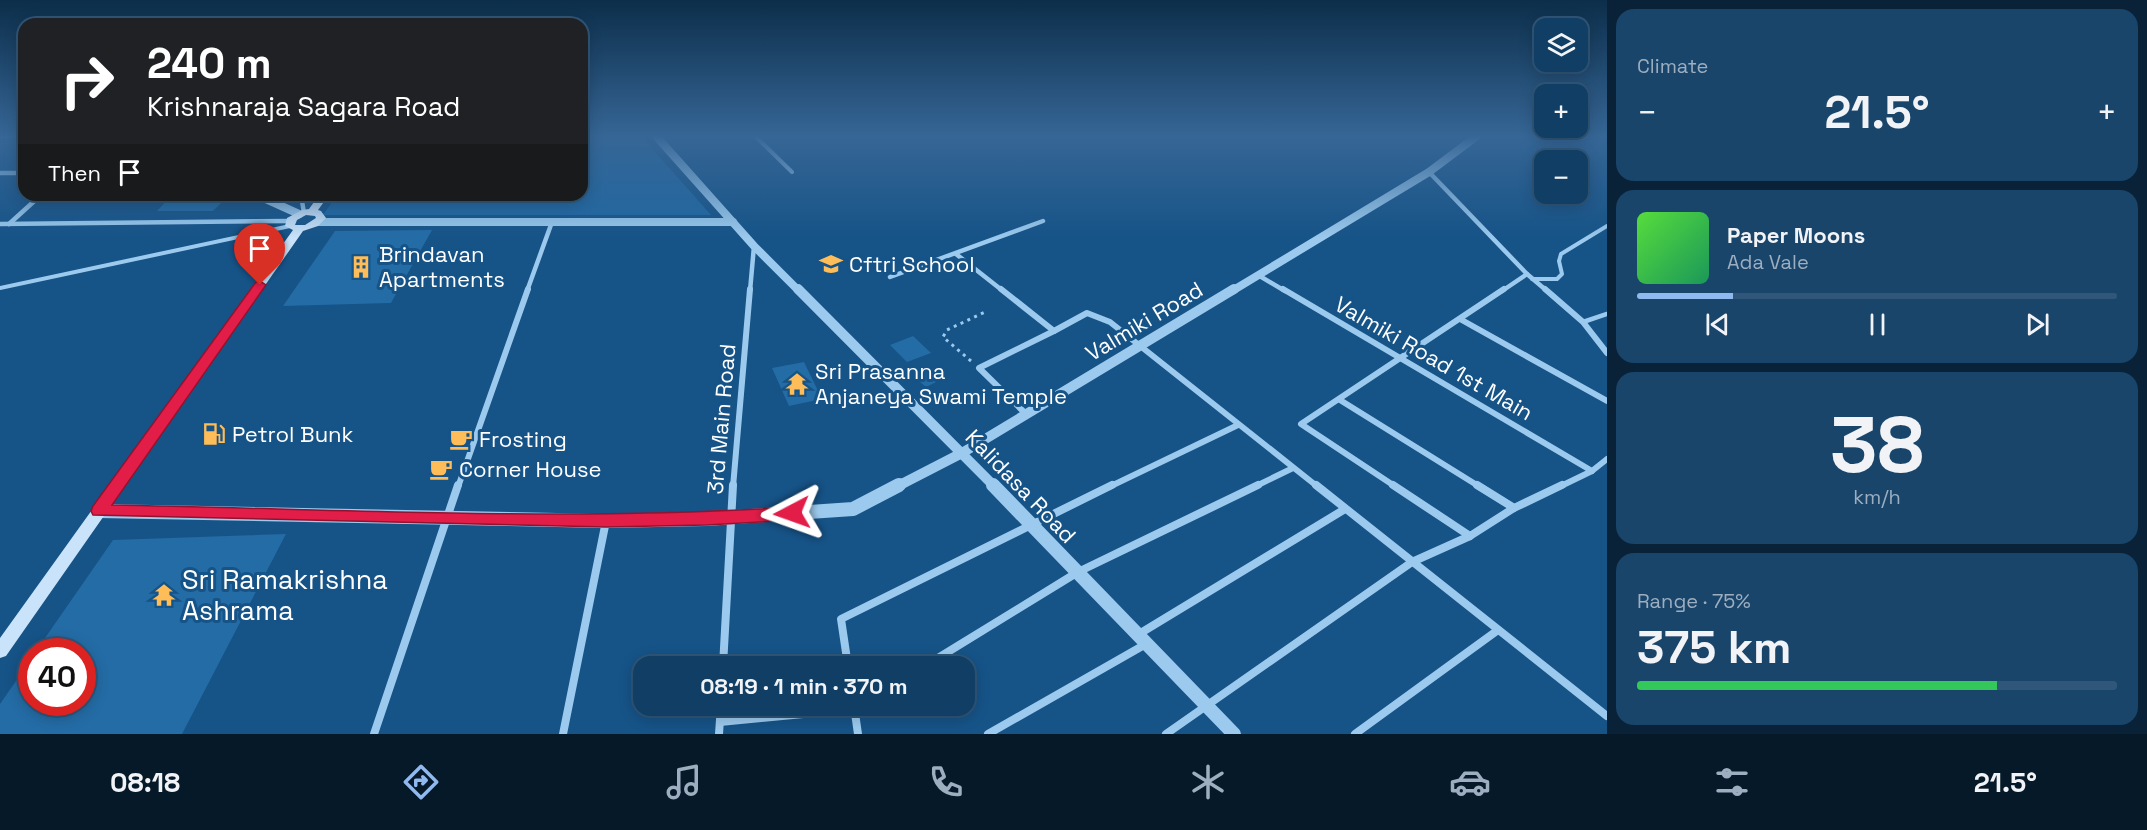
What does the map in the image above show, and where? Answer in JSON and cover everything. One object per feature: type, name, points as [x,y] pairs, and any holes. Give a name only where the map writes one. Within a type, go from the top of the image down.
[{"type":"main road","points":[[0,651],[299,219],[318,201]]},
{"type":"main road","points":[[320,215],[318,222],[299,219],[320,215]]},
{"type":"street","name":"Kalidasa Road","points":[[687,170],[754,246],[962,453],[1234,734]]},
{"type":"street","points":[[1429,172],[1530,276],[1583,322],[1607,353]]},
{"type":"street","name":"Valmiki Road","points":[[99,511],[606,521],[730,517],[854,509],[962,453],[1429,172]]},
{"type":"street","points":[[0,173],[18,173]]},
{"type":"street","points":[[8,224],[33,201]]},
{"type":"street","points":[[268,201],[299,219]]},
{"type":"street","points":[[299,219],[300,201]]},
{"type":"street","points":[[0,225],[299,219]]},
{"type":"street","points":[[891,277],[1043,221]]},
{"type":"street","points":[[318,222],[733,222]]},
{"type":"street","points":[[374,734],[447,517],[552,222]]},
{"type":"street","name":"3rd Main Road","points":[[723,656],[730,517],[754,246]]},
{"type":"street","points":[[956,254],[1054,331]]},
{"type":"street","name":"Valmiki Road 1st Main","points":[[1258,275],[1592,471]]},
{"type":"street","points":[[1470,536],[1301,424],[1460,319],[1530,276]]},
{"type":"street","points":[[1026,414],[979,368],[1087,313],[1110,322],[1607,716]]},
{"type":"street","points":[[1460,319],[1607,401]]},
{"type":"street","points":[[1340,400],[1514,508]]},
{"type":"street","points":[[846,656],[841,620],[1031,524],[1238,425]]},
{"type":"street","points":[[1166,734],[1412,562],[1470,536],[1514,508],[1592,471],[1607,459]]},
{"type":"street","points":[[941,656],[1078,572],[1293,468]]},
{"type":"street","points":[[988,734],[1345,509]]},
{"type":"street","points":[[563,734],[606,521]]},
{"type":"street","points":[[1355,734],[1498,630]]},
{"type":"street","points":[[719,734],[720,716]]},
{"type":"street","points":[[720,722],[771,716]]},
{"type":"street","points":[[857,716],[858,734]]},
{"type":"lane","points":[[0,288],[299,219]]},
{"type":"lane","points":[[1530,276],[1557,279],[1562,274],[1559,261],[1561,254],[1607,226]]},
{"type":"lane","points":[[1583,322],[1607,314]]},
{"type":"path","points":[[979,368],[943,337],[947,330],[985,312]]},
{"type":"shaded area","points":[[588,170],[671,170],[711,215],[323,215],[333,201],[588,201]]},
{"type":"building","points":[[166,201],[223,201],[213,211],[157,211]]},
{"type":"building","name":"Brindavan Apartments","points":[[432,230],[391,303],[283,306],[335,231]]},
{"type":"building","points":[[913,336],[931,353],[907,362],[890,345]]},
{"type":"building","name":"Sri Prasanna Anjaneya Swami Temple","points":[[804,362],[822,399],[789,406],[772,368]]},
{"type":"building","points":[[929,368],[942,379],[926,387],[913,376]]},
{"type":"building","name":"Sri Ramakrishna Ashrama","points":[[286,534],[182,734],[0,734],[0,704],[18,678],[18,716],[96,716],[96,638],[45,638],[113,540]]},
{"type":"place","name":"Cftri School","points":[[831,264]]},
{"type":"place","name":"Brindavan Apartments","points":[[361,267]]},
{"type":"place","name":"Sri Prasanna Anjaneya Swami Temple","points":[[797,384]]},
{"type":"place","name":"Petrol Bunk","points":[[214,434]]},
{"type":"place","name":"Frosting","points":[[461,439]]},
{"type":"place","name":"Corner House","points":[[441,469]]},
{"type":"place","name":"Sri Ramakrishna Ashrama","points":[[164,595]]},
{"type":"route","points":[[260,285],[99,511],[606,521],[707,519],[792,513]]}]
